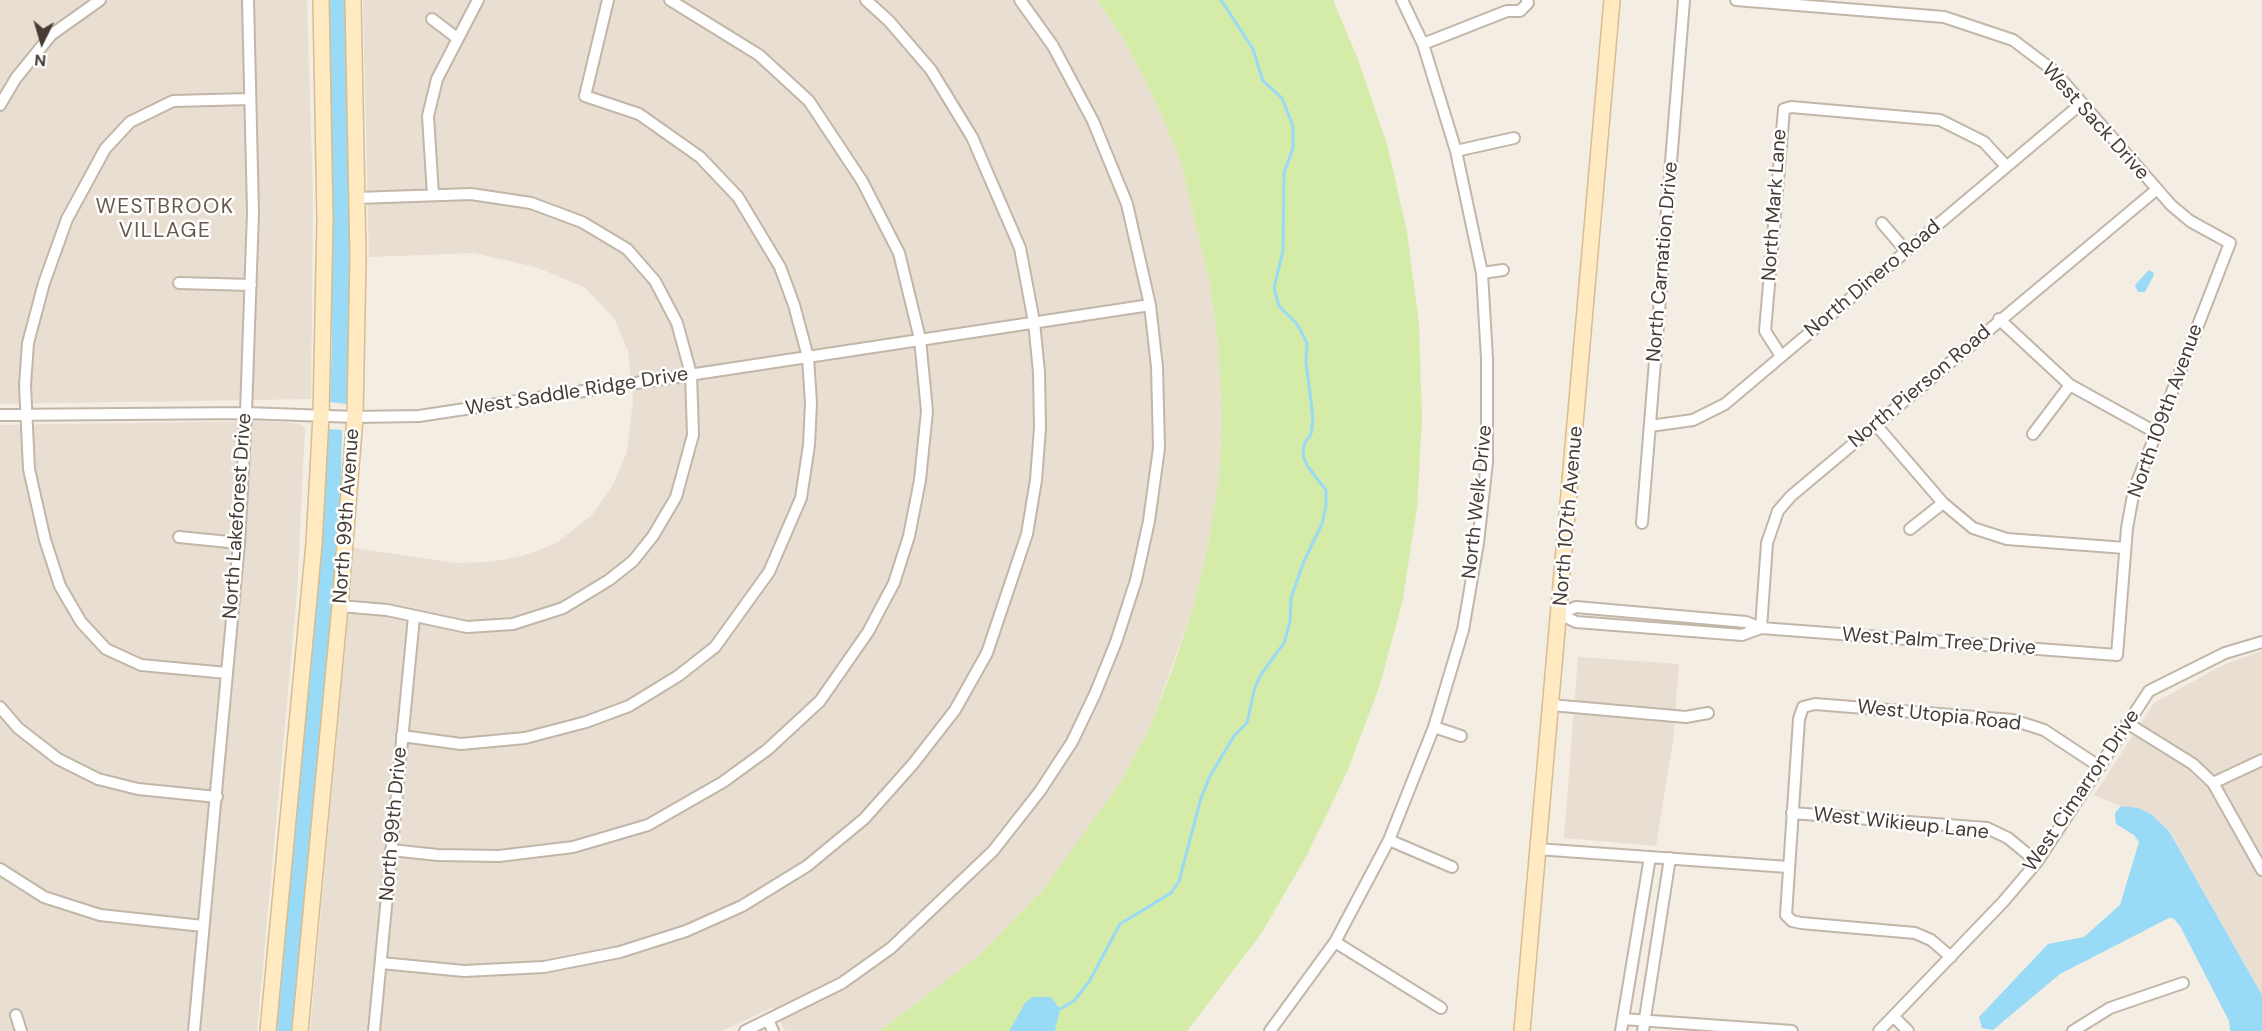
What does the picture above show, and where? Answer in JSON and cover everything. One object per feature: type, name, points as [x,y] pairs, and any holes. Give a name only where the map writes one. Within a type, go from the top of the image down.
[{"type":"main road","name":"North 99th Avenue","points":[[268,1031],[314,543],[321,416],[326,219],[321,0]]},
{"type":"main road","name":"North 99th Avenue","points":[[300,1031],[340,606],[355,417],[357,198],[353,0]]},
{"type":"main road","name":"North 107th Avenue","points":[[1522,1031],[1612,0]]},
{"type":"street","points":[[0,105],[16,78],[51,35],[100,0]]},
{"type":"street","name":"North Lakeforest Drive","points":[[194,1031],[239,543],[246,413],[251,285],[248,0]]},
{"type":"street","points":[[433,195],[428,116],[437,79],[478,0]]},
{"type":"street","points":[[402,736],[462,744],[525,738],[586,722],[629,706],[678,676],[715,647],[769,572],[801,498],[810,435],[808,357],[794,305],[780,267],[738,197],[700,157],[639,114],[585,96],[608,0]]},
{"type":"street","points":[[391,850],[438,855],[499,856],[573,848],[648,825],[723,782],[750,763],[820,701],[868,632],[894,583],[909,536],[920,480],[927,411],[920,339],[899,253],[862,181],[809,101],[759,55],[670,0]]},
{"type":"street","points":[[381,963],[464,971],[544,968],[620,952],[686,931],[742,906],[807,866],[864,819],[913,764],[955,710],[987,653],[1015,574],[1029,523],[1036,480],[1040,439],[1039,372],[1034,322],[1020,248],[972,137],[931,70],[889,21],[866,0]]},
{"type":"street","points":[[745,1031],[842,983],[891,948],[993,851],[1040,791],[1072,742],[1116,642],[1136,580],[1149,521],[1159,448],[1157,367],[1150,305],[1127,204],[1094,121],[1053,46],[1020,0]]},
{"type":"street","name":"North Welk Drive","points":[[1270,1031],[1335,942],[1389,840],[1434,727],[1463,630],[1478,543],[1486,473],[1487,359],[1482,273],[1456,152],[1422,44],[1402,0]]},
{"type":"street","points":[[1422,44],[1507,11],[1520,10],[1528,3],[1527,0]]},
{"type":"street","name":"North Carnation Drive","points":[[1642,523],[1684,0]]},
{"type":"street","name":"West Sack Drive","points":[[1736,0],[1944,17],[2013,40],[2054,71],[2156,190],[2190,221],[2230,243]]},
{"type":"street","points":[[432,19],[457,38]]},
{"type":"street","points":[[227,673],[141,665],[106,649],[81,622],[60,586],[45,540],[29,469],[25,385],[28,343],[44,282],[66,219],[105,149],[130,122],[173,101],[250,99]]},
{"type":"street","name":"North Dinero Road","points":[[1650,426],[1683,423],[1716,409],[2082,103]]},
{"type":"street","name":"North Mark Lane","points":[[1781,356],[1765,331],[1784,110],[1791,107],[1940,120],[1984,142],[2006,166]]},
{"type":"street","points":[[1456,152],[1514,138]]},
{"type":"street","name":"North Pierson Road","points":[[1761,628],[1767,543],[1778,511],[1791,496],[1999,319],[2156,190]]},
{"type":"street","points":[[340,606],[387,610],[467,627],[513,624],[563,608],[609,580],[633,561],[653,536],[676,497],[686,469],[693,435],[691,374],[677,323],[655,281],[627,249],[582,222],[531,203],[471,194],[357,198]]},
{"type":"street","points":[[1882,223],[1906,251]]},
{"type":"street","name":"North 109th Avenue","points":[[2117,656],[2125,549],[2134,490],[2230,243]]},
{"type":"street","points":[[1482,273],[1503,270]]},
{"type":"street","points":[[179,283],[251,285]]},
{"type":"street","name":"West Saddle Ridge Drive","points":[[0,415],[246,413],[355,417],[429,414],[1150,305]]},
{"type":"street","points":[[1999,319],[2070,385],[2155,432]]},
{"type":"street","points":[[2033,434],[2070,385]]},
{"type":"street","points":[[1876,424],[1942,503],[1973,528],[1988,535],[2007,539],[2125,549]]},
{"type":"street","points":[[1910,529],[1942,503]]},
{"type":"street","points":[[179,537],[239,543]]},
{"type":"street","name":"West Palm Tree Drive","points":[[1560,614],[1576,608],[1746,622],[1761,628],[2117,656]]},
{"type":"street","name":"North 99th Drive","points":[[374,1031],[414,617]]},
{"type":"street","name":"West Cimarron Drive","points":[[1879,1031],[1951,957],[2037,862],[2149,692],[2224,653],[2262,642]]},
{"type":"street","name":"West Utopia Road","points":[[1792,813],[1799,719],[1803,707],[1815,704],[2013,720],[2044,730],[2100,767]]},
{"type":"street","points":[[1551,705],[1686,717],[1708,713]]},
{"type":"street","points":[[0,707],[18,728],[58,759],[98,779],[138,789],[217,797]]},
{"type":"street","points":[[2127,723],[2193,764],[2213,783],[2262,870]]},
{"type":"street","points":[[1434,727],[1461,736]]},
{"type":"street","points":[[2213,783],[2262,760]]},
{"type":"street","points":[[1792,813],[1785,911],[1792,921],[1915,933],[1931,939],[1951,957]]},
{"type":"street","name":"West Wikieup Lane","points":[[1792,813],[1987,828],[2008,838],[2037,862]]},
{"type":"street","points":[[1389,840],[1452,867]]},
{"type":"street","points":[[1537,849],[1788,867]]},
{"type":"street","points":[[1621,1031],[1650,857]]},
{"type":"street","points":[[1644,1026],[1670,858]]},
{"type":"street","points":[[0,869],[44,897],[100,915],[203,926]]},
{"type":"street","points":[[1335,942],[1441,1008]]},
{"type":"street","points":[[2073,1031],[2110,1008],[2183,983]]},
{"type":"street","points":[[16,1015],[21,1031]]},
{"type":"street","points":[[1894,1017],[1908,1031]]},
{"type":"street","points":[[1623,1019],[1644,1026],[1792,1031]]},
{"type":"street","points":[[768,1020],[774,1031]]},
{"type":"shaded area","points":[[0,0],[307,0],[313,196],[311,399],[0,404]]},
{"type":"shaded area","points":[[363,0],[1097,0],[1124,40],[1154,98],[1181,162],[1210,284],[1218,343],[1222,419],[1219,478],[1208,545],[1194,605],[1149,729],[1120,783],[1081,839],[1042,891],[978,956],[880,1031],[785,1031],[773,1007],[722,1031],[310,1031],[354,548],[455,563],[490,562],[522,556],[555,544],[592,515],[613,485],[627,452],[633,400],[628,351],[614,318],[584,287],[536,267],[473,253],[369,257]]},
{"type":"shaded area","points":[[269,421],[300,424],[305,428],[297,592],[257,1031],[0,1031],[0,425]]},
{"type":"shaded area","points":[[2262,651],[2262,995],[2169,830],[2151,814],[2121,806],[2094,795],[2154,703],[2223,665]]},
{"type":"shaded area","points":[[1578,657],[1679,664],[1673,740],[1656,846],[1564,838]]},
{"type":"green space","points":[[1097,0],[1333,0],[1357,57],[1387,144],[1407,232],[1419,324],[1422,421],[1417,507],[1403,599],[1380,685],[1347,772],[1307,855],[1261,934],[1187,1031],[880,1031],[978,956],[1042,891],[1120,783],[1149,729],[1172,670],[1194,605],[1208,545],[1219,478],[1222,419],[1218,343],[1210,284],[1181,162],[1154,98],[1124,40]]},
{"type":"water","points":[[326,0],[347,0],[351,265],[347,404],[330,402],[332,343]]},
{"type":"water","points":[[2149,270],[2154,273],[2153,277],[2145,292],[2138,292],[2135,285]]},
{"type":"water","points":[[326,429],[342,430],[340,525],[294,1031],[277,1031],[280,955]]},
{"type":"water","points":[[2121,806],[2138,808],[2151,814],[2169,831],[2262,995],[2262,1031],[2230,1031],[2229,1021],[2180,926],[2173,918],[2060,974],[1993,1030],[1982,1028],[1979,1017],[2048,944],[2084,937],[2120,905],[2139,842],[2134,835],[2116,824],[2115,813]]},
{"type":"water","points":[[1032,997],[1051,997],[1060,1009],[1055,1031],[1009,1031],[1025,1003]]},
{"type":"waterway","points":[[1060,1009],[1074,1001],[1089,982],[1120,924],[1171,893],[1179,881],[1201,798],[1210,776],[1234,736],[1247,723],[1255,687],[1262,673],[1284,643],[1290,622],[1291,598],[1304,561],[1322,524],[1326,506],[1326,490],[1308,467],[1303,456],[1304,444],[1311,434],[1313,418],[1306,362],[1307,343],[1297,324],[1279,306],[1274,288],[1283,251],[1284,173],[1293,148],[1293,126],[1282,98],[1263,81],[1253,49],[1221,0]]},
{"type":"district","name":"WESTBROOK VILLAGE","points":[[165,219]]}]
